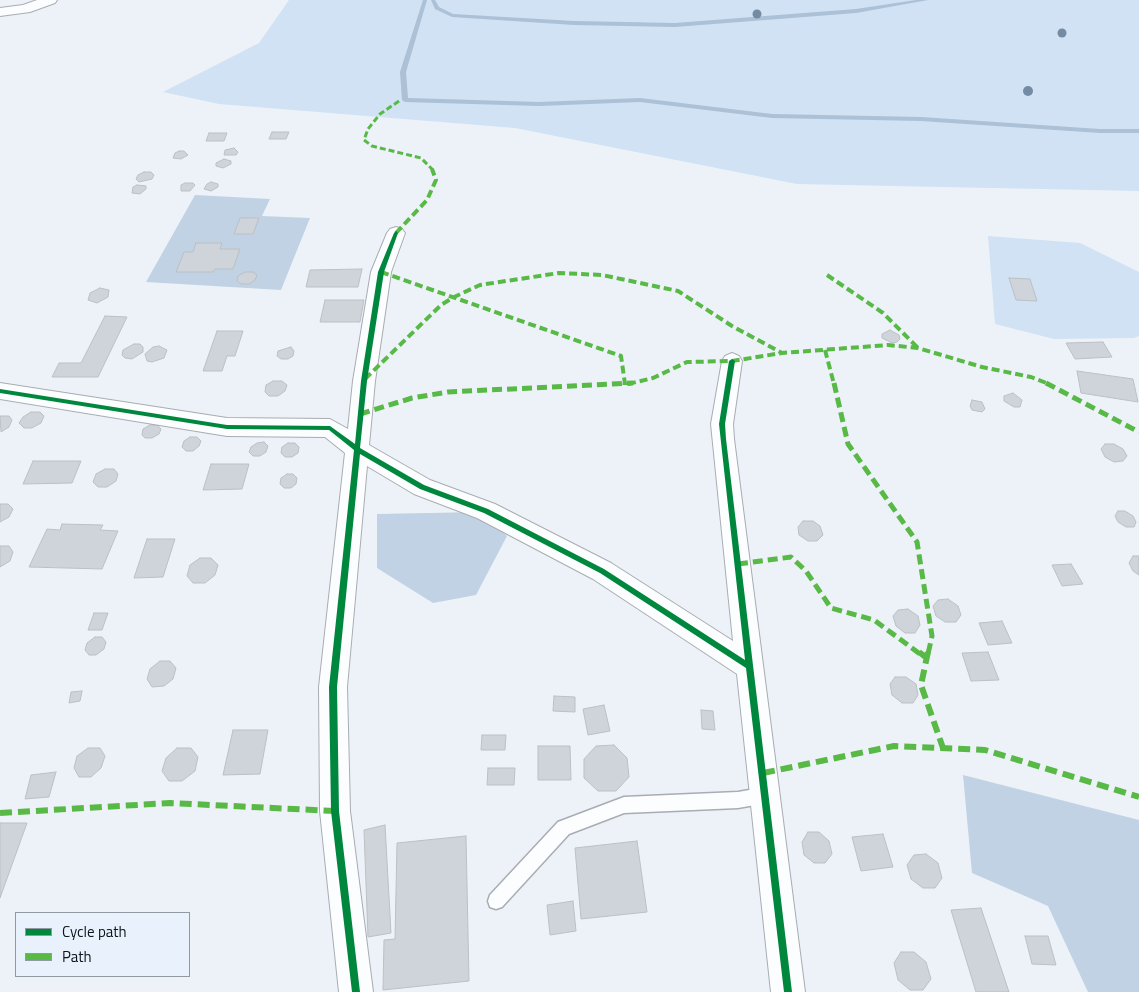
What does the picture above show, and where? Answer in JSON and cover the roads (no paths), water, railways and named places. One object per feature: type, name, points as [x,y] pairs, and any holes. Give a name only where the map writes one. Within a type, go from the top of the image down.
[{"type":"street","points":[[0,12],[25,8],[50,0]]},
{"type":"street","points":[[356,992],[335,811],[333,687],[364,380],[381,272],[396,233]]},
{"type":"street","points":[[732,361],[722,424],[723,439],[788,992]]},
{"type":"street","points":[[0,392],[227,427],[330,428],[358,450],[422,487],[486,511],[602,571],[749,666]]},
{"type":"lane","points":[[496,901],[564,828],[624,805],[738,800],[766,795]]},
{"type":"waterway","points":[[425,0],[403,72],[405,100],[539,104],[640,100],[772,116],[921,119],[1100,131],[1139,131]]},
{"type":"waterway","points":[[433,0],[437,8],[452,15],[574,23],[675,25],[856,11],[926,0]]}]
